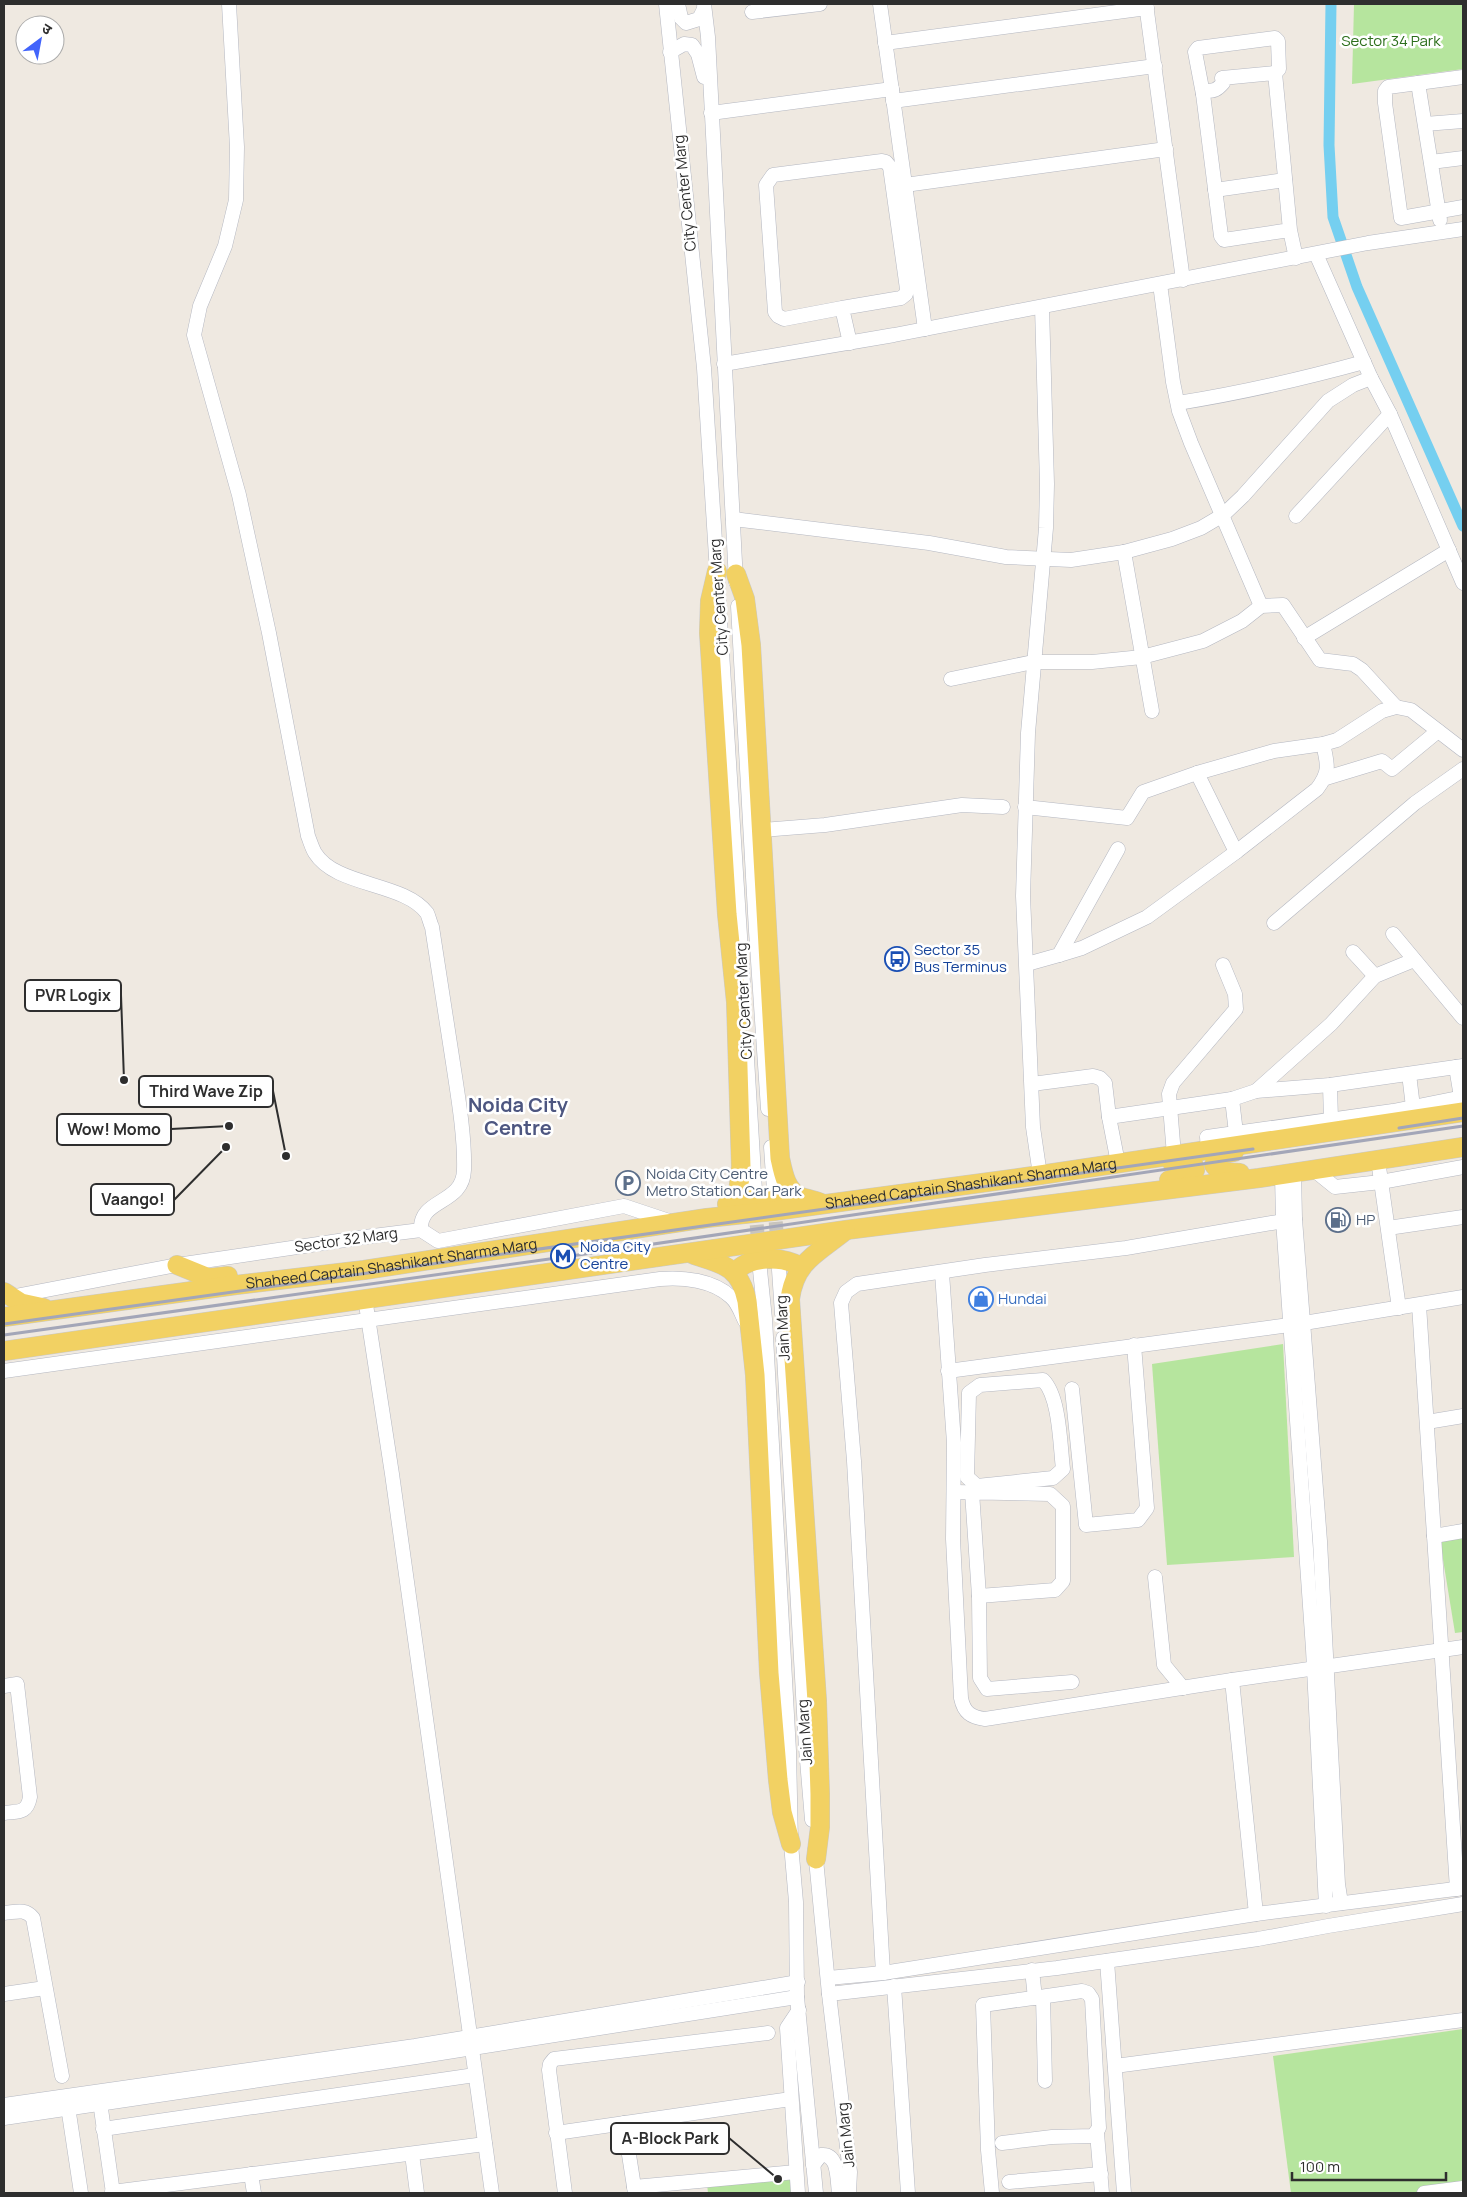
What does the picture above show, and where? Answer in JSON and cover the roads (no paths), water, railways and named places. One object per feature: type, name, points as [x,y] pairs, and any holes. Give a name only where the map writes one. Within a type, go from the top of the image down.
[{"type":"main road","points":[[717,571],[710,601],[709,633],[727,914],[736,1002],[741,1167],[737,1201]]},
{"type":"main road","points":[[736,574],[745,599],[750,645],[780,1158],[784,1178],[798,1196]]},
{"type":"main road","name":"Shaheed Captain Shashikant Sharma Marg","points":[[4,1318],[298,1277],[374,1269],[707,1218],[823,1205],[1122,1163],[1208,1150],[1243,1139],[1462,1102]]},
{"type":"main road","points":[[1243,1139],[1234,1152],[1218,1155],[1214,1164],[1220,1172],[1235,1172],[1259,1178]]},
{"type":"main road","name":"Shaheed Captain Shashikant Sharma Marg","points":[[4,1351],[846,1230],[1288,1174],[1463,1146]]},
{"type":"main road","points":[[1122,1163],[1186,1160],[1193,1163],[1195,1170],[1194,1174],[1187,1178],[1141,1185],[1127,1195]]},
{"type":"main road","points":[[707,1218],[718,1208],[737,1201],[798,1196],[823,1205]]},
{"type":"main road","points":[[816,1859],[820,1810],[816,1701],[790,1299],[795,1277],[800,1267],[817,1251],[846,1230]]},
{"type":"main road","points":[[685,1253],[724,1264],[735,1273],[745,1291],[756,1383],[769,1673],[778,1780],[782,1812],[790,1844]]},
{"type":"main road","points":[[735,1273],[742,1266],[782,1259],[800,1267]]},
{"type":"main road","points":[[177,1265],[209,1278],[272,1272],[287,1273],[298,1277]]},
{"type":"main road","points":[[7,1294],[21,1303],[63,1309]]},
{"type":"street","points":[[229,4],[237,147],[236,200],[225,246],[200,306],[194,335],[239,495],[308,836],[316,854],[329,866],[349,876],[409,898],[428,914],[432,928],[459,1101],[464,1170],[462,1184],[455,1193],[424,1213],[420,1224],[421,1230],[438,1241],[624,1206],[675,1223]]},
{"type":"street","name":"City Center Marg","points":[[666,4],[704,368],[755,1191]]},
{"type":"street","points":[[678,4],[681,18],[686,23],[700,19],[704,6]]},
{"type":"street","points":[[752,12],[820,4]]},
{"type":"street","points":[[880,4],[925,329]]},
{"type":"street","name":"City Center Marg","points":[[704,6],[708,37],[724,364],[756,930],[774,1190]]},
{"type":"street","points":[[885,43],[1147,6],[1183,280]]},
{"type":"street","points":[[1202,94],[1206,90],[1214,91],[1223,83],[1221,73],[1274,73],[1279,70],[1278,41],[1276,38],[1198,48],[1196,52],[1221,236],[1224,240],[1290,230]]},
{"type":"street","points":[[670,52],[684,44],[695,47],[711,94]]},
{"type":"street","points":[[711,114],[1155,66]]},
{"type":"street","points":[[1274,73],[1290,230],[1296,258]]},
{"type":"street","points":[[1463,77],[1388,87],[1385,91],[1384,103],[1401,218],[1463,207]]},
{"type":"street","points":[[1418,83],[1442,232]]},
{"type":"street","points":[[1425,124],[1463,121]]},
{"type":"street","points":[[905,185],[1166,149]]},
{"type":"street","points":[[1431,162],[1463,158]]},
{"type":"street","points":[[886,162],[890,167],[908,290],[901,298],[842,308],[784,319],[774,312],[766,185],[773,175],[886,162]]},
{"type":"street","points":[[1215,190],[1285,180]]},
{"type":"street","points":[[724,364],[925,329],[1368,243],[1463,229]]},
{"type":"street","points":[[1321,253],[1364,362],[1390,414],[1463,583]]},
{"type":"street","points":[[1160,284],[1178,403],[1191,443],[1261,606]]},
{"type":"street","points":[[1040,1175],[1033,1127],[1023,896],[1024,807],[1033,662],[1044,560],[1047,484],[1042,307]]},
{"type":"street","points":[[842,308],[850,343]]},
{"type":"street","points":[[1178,403],[1218,397],[1299,380],[1364,362]]},
{"type":"street","points":[[733,519],[929,543],[1006,557],[1071,560],[1124,552],[1172,539],[1201,528],[1223,515],[1328,401],[1353,385],[1371,378]]},
{"type":"street","points":[[1296,516],[1390,414]]},
{"type":"street","points":[[1304,638],[1449,550]]},
{"type":"street","points":[[1124,552],[1152,711]]},
{"type":"street","points":[[951,679],[1033,662],[1092,662],[1142,657],[1203,641],[1242,621],[1261,606],[1283,605],[1320,660],[1353,664],[1362,670],[1396,707]]},
{"type":"street","points":[[1024,807],[1127,818],[1143,792],[1196,772],[1274,751],[1323,744],[1336,740],[1382,711],[1396,707],[1411,710],[1463,750]]},
{"type":"street","points":[[1027,964],[1082,948],[1147,917],[1236,852],[1316,789],[1326,778],[1382,761],[1392,769],[1438,731]]},
{"type":"street","points":[[1323,744],[1328,765],[1326,778]]},
{"type":"street","points":[[1274,923],[1415,802],[1463,769]]},
{"type":"street","points":[[1196,772],[1236,852]]},
{"type":"street","points":[[762,830],[825,824],[962,806],[1003,807]]},
{"type":"street","points":[[1059,955],[1118,849]]},
{"type":"street","points":[[1393,934],[1463,1018]]},
{"type":"street","points":[[1353,952],[1376,976]]},
{"type":"street","points":[[1256,1091],[1331,1024],[1376,976],[1414,960]]},
{"type":"street","points":[[1174,1155],[1169,1108],[1169,1094],[1173,1082],[1236,1009],[1235,994],[1223,965]]},
{"type":"street","points":[[1109,1117],[1232,1099],[1256,1091],[1330,1085],[1459,1066],[1462,1102],[1331,1120],[1243,1139],[1232,1099]]},
{"type":"street","points":[[1409,1074],[1413,1108]]},
{"type":"street","points":[[1032,1084],[1093,1076],[1100,1078],[1104,1083],[1109,1117],[1122,1163]]},
{"type":"street","points":[[1330,1085],[1331,1120]]},
{"type":"street","points":[[1378,1160],[1399,1308]]},
{"type":"street","points":[[1314,1170],[1335,1187],[1381,1182],[1463,1167]]},
{"type":"street","points":[[1288,1174],[1289,1220],[1321,1668],[1334,1904],[1339,1924]]},
{"type":"street","points":[[1388,1228],[1463,1217]]},
{"type":"street","points":[[883,1973],[854,1461],[841,1303],[846,1292],[857,1284],[942,1273],[985,1265],[1126,1248],[1289,1220]]},
{"type":"street","name":"Sector 32 Marg","points":[[7,1294],[177,1265],[421,1230]]},
{"type":"street","name":"Jain Marg","points":[[760,1270],[765,1319],[789,1751],[790,1844],[796,1902],[798,2003],[816,2193]]},
{"type":"street","name":"Jain Marg","points":[[779,1270],[806,1748],[829,1994],[850,2172],[849,2193]]},
{"type":"street","points":[[942,1273],[954,1443],[953,1539],[961,1698],[965,1711],[971,1716],[985,1719],[1232,1680],[1463,1647]]},
{"type":"street","points":[[4,1371],[676,1278],[692,1280],[724,1291],[732,1297],[738,1306],[750,1330]]},
{"type":"street","points":[[948,1371],[1297,1323],[1463,1297]]},
{"type":"street","points":[[365,1298],[392,1474],[492,2193]]},
{"type":"street","points":[[828,1978],[883,1973],[1256,1914],[1460,1888],[1457,1764],[1442,1650],[1419,1305]]},
{"type":"street","points":[[1054,1403],[1072,1396],[1086,1525],[1138,1520],[1146,1508],[1134,1346]]},
{"type":"street","points":[[1043,1380],[1048,1386],[1054,1403],[1063,1469],[1052,1478],[977,1486],[967,1477],[969,1393],[980,1385],[1043,1380]]},
{"type":"street","points":[[1427,1422],[1463,1416]]},
{"type":"street","points":[[954,1492],[1050,1494],[1063,1506],[1063,1581],[1059,1586],[1055,1590],[979,1596]]},
{"type":"street","points":[[972,1492],[979,1596],[980,1678],[987,1689],[1072,1682]]},
{"type":"street","points":[[1434,1536],[1463,1531]]},
{"type":"street","points":[[1155,1577],[1164,1665],[1182,1688]]},
{"type":"street","points":[[1232,1680],[1256,1914]]},
{"type":"street","points":[[4,1686],[16,1684],[30,1797],[29,1806],[23,1811],[4,1813]]},
{"type":"street","points":[[829,1994],[1032,1970],[1258,1939],[1463,1904]]},
{"type":"street","points":[[4,1913],[28,1912],[33,1918],[62,2076]]},
{"type":"street","points":[[1107,1960],[1124,2193]]},
{"type":"street","points":[[1032,1970],[1039,1997],[1045,2081]]},
{"type":"street","points":[[4,2105],[67,2102],[99,2098],[470,2042],[798,1982]]},
{"type":"street","points":[[894,1986],[908,2193]]},
{"type":"street","points":[[4,1994],[45,1988]]},
{"type":"street","points":[[992,2193],[988,2150],[983,2005],[1082,1991],[1088,1993],[1092,1999],[1100,2128],[1093,2136],[1052,2137],[1002,2143]]},
{"type":"street","points":[[470,2042],[798,2003]]},
{"type":"street","points":[[798,2003],[787,2028],[790,2099],[798,2193]]},
{"type":"street","points":[[1116,2066],[1463,2020]]},
{"type":"street","points":[[565,2193],[549,2070],[550,2064],[554,2059],[768,2033]]},
{"type":"street","points":[[103,2129],[475,2075]]},
{"type":"street","points":[[99,2098],[113,2193],[186,2188],[251,2174],[485,2144]]},
{"type":"street","points":[[556,2133],[790,2099]]},
{"type":"street","points":[[4,2118],[67,2102]]},
{"type":"street","points":[[67,2102],[81,2193]]},
{"type":"street","points":[[624,2124],[634,2190],[704,2187],[796,2172]]},
{"type":"street","points":[[1097,2133],[1102,2193]]},
{"type":"street","points":[[412,2154],[417,2193]]},
{"type":"street","points":[[813,2165],[821,2155],[828,2155],[832,2158],[836,2168],[839,2193]]},
{"type":"street","points":[[251,2174],[254,2193]]},
{"type":"street","points":[[1009,2182],[1101,2174]]},
{"type":"street","points":[[1424,2193],[1463,2188]]},
{"type":"waterway","points":[[1331,4],[1329,145],[1333,217],[1357,287],[1463,526]]},
{"type":"tunnel","points":[[774,1201],[778,1249]]},
{"type":"tunnel","points":[[755,1204],[759,1252]]},
{"type":"railway","points":[[1399,1128],[1463,1118]]},
{"type":"railway","points":[[4,1335],[578,1255],[1463,1126]]},
{"type":"railway","points":[[4,1324],[1253,1149]]},
{"type":"place","name":"Sector 35 Bus Terminus","points":[[897,959]]},
{"type":"place","name":"PVR Logix","points":[[124,1080]]},
{"type":"place","name":"Wow! Momo","points":[[229,1126]]},
{"type":"place","name":"Vaango!","points":[[226,1147]]},
{"type":"place","name":"Third Wave Zip","points":[[286,1156]]},
{"type":"place","name":"Noida City Centre Metro Station Car Park","points":[[628,1183]]},
{"type":"place","name":"HP","points":[[1338,1220]]},
{"type":"place","name":"Noida City Centre","points":[[563,1256]]},
{"type":"place","name":"Hundai","points":[[981,1299]]},
{"type":"place","name":"A-Block Park","points":[[778,2179]]},
{"type":"district","name":"Noida City Centre","points":[[518,1116]]},
{"type":"park label","name":"Sector 34 Park","points":[[1391,41]]}]
